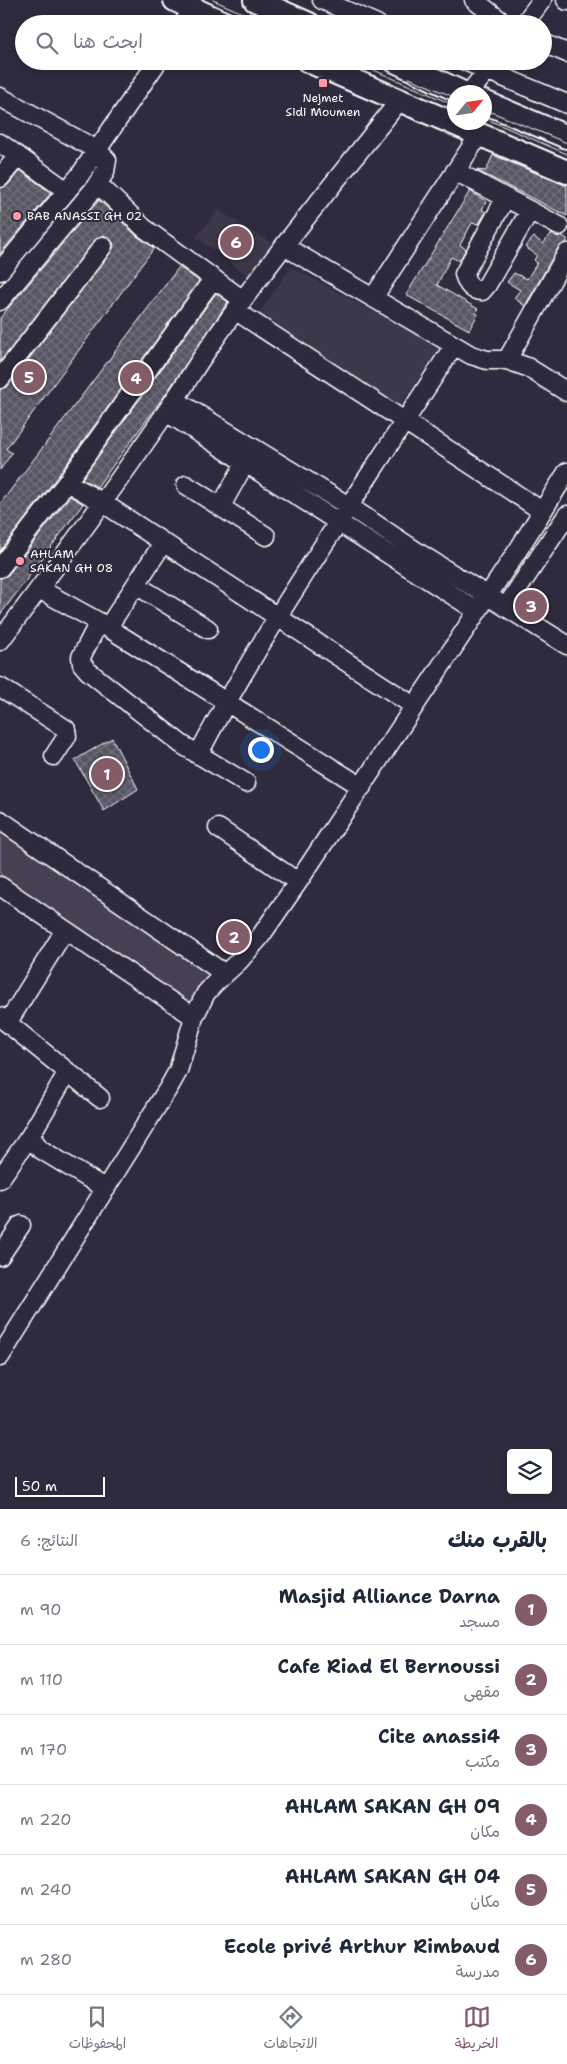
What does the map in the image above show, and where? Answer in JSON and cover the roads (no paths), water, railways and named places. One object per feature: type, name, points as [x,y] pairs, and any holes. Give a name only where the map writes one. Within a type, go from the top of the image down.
[{"type":"main road","points":[[255,0],[289,15]]},
{"type":"main road","points":[[184,11],[197,15]]},
{"type":"main road","points":[[328,70],[567,172]]},
{"type":"main road","points":[[414,70],[447,85]]},
{"type":"main road","points":[[492,105],[567,137]]},
{"type":"street","points":[[322,0],[357,15]]},
{"type":"street","points":[[474,0],[493,15]]},
{"type":"street","points":[[531,15],[542,0]]},
{"type":"street","points":[[552,47],[567,53]]},
{"type":"street","points":[[0,271],[67,191],[152,70]]},
{"type":"street","points":[[476,85],[488,70]]},
{"type":"street","points":[[499,70],[567,104]]},
{"type":"street","points":[[0,97],[97,150],[107,160],[105,172],[98,184],[0,301]]},
{"type":"street","points":[[0,640],[103,503],[205,352],[284,246],[399,101]]},
{"type":"street","points":[[373,298],[479,135]]},
{"type":"street","points":[[0,143],[67,191]]},
{"type":"street","points":[[0,178],[18,156]]},
{"type":"street","points":[[455,171],[529,212],[559,226]]},
{"type":"street","points":[[98,184],[144,228],[213,278],[240,306],[405,422],[542,511]]},
{"type":"street","points":[[505,199],[464,274],[467,283],[475,291],[482,291],[487,285],[529,212]]},
{"type":"street","points":[[0,379],[103,246]]},
{"type":"street","points":[[284,246],[470,355],[487,360],[507,360],[540,374],[567,392]]},
{"type":"street","points":[[507,360],[567,253]]},
{"type":"street","points":[[0,568],[67,482],[213,278]]},
{"type":"street","points":[[198,755],[226,702],[278,618],[454,345]]},
{"type":"street","points":[[170,406],[245,463],[477,611]]},
{"type":"street","points":[[170,406],[350,507],[422,555],[567,645]]},
{"type":"street","points":[[221,506],[245,463]]},
{"type":"street","points":[[0,1357],[178,1071],[194,1017],[206,993],[239,962],[260,937],[362,787],[567,472]]},
{"type":"street","points":[[67,482],[103,503],[414,706]]},
{"type":"street","points":[[186,485],[266,536]]},
{"type":"street","points":[[506,606],[567,515]]},
{"type":"street","points":[[163,543],[136,584],[103,625],[81,657],[82,664],[181,744],[246,783]]},
{"type":"street","points":[[136,584],[208,629]]},
{"type":"street","points":[[39,589],[103,625],[362,787]]},
{"type":"street","points":[[0,687],[66,729],[67,736],[54,756]]},
{"type":"street","points":[[0,820],[225,974]]},
{"type":"street","points":[[218,828],[298,882]]},
{"type":"street","points":[[0,886],[194,1017]]},
{"type":"street","points":[[65,930],[4,1020],[100,1098]]},
{"type":"street","points":[[0,1179],[30,1136],[67,1073]]},
{"type":"street","points":[[30,1136],[40,1149],[106,1189]]},
{"type":"street","points":[[0,1256],[21,1225]]},
{"type":"tram line","points":[[213,0],[247,15]]},
{"type":"tram line","points":[[374,70],[447,102]]},
{"type":"tram line","points":[[409,78],[447,94]]},
{"type":"tram line","points":[[492,112],[567,143]]},
{"type":"tram line","points":[[492,121],[567,154]]},
{"type":"place","name":"Nejmet Sidi Moumen","points":[[323,83]]},
{"type":"place","name":"BAB ANASSI GH 02","points":[[17,216]]},
{"type":"place","name":"Ecole privé Arthur Rimbaud","points":[[236,242]]},
{"type":"place","name":"AHLAM SAKAN GH 04","points":[[29,377]]},
{"type":"place","name":"AHLAM SAKAN GH 09","points":[[136,378]]},
{"type":"place","name":"AHLAM SAKAN GH 08","points":[[20,561]]},
{"type":"place","name":"Cite anassi4","points":[[531,606]]},
{"type":"place","name":"Masjid Alliance Darna","points":[[107,774]]},
{"type":"place","name":"Cafe Riad El Bernoussi","points":[[234,937]]}]
